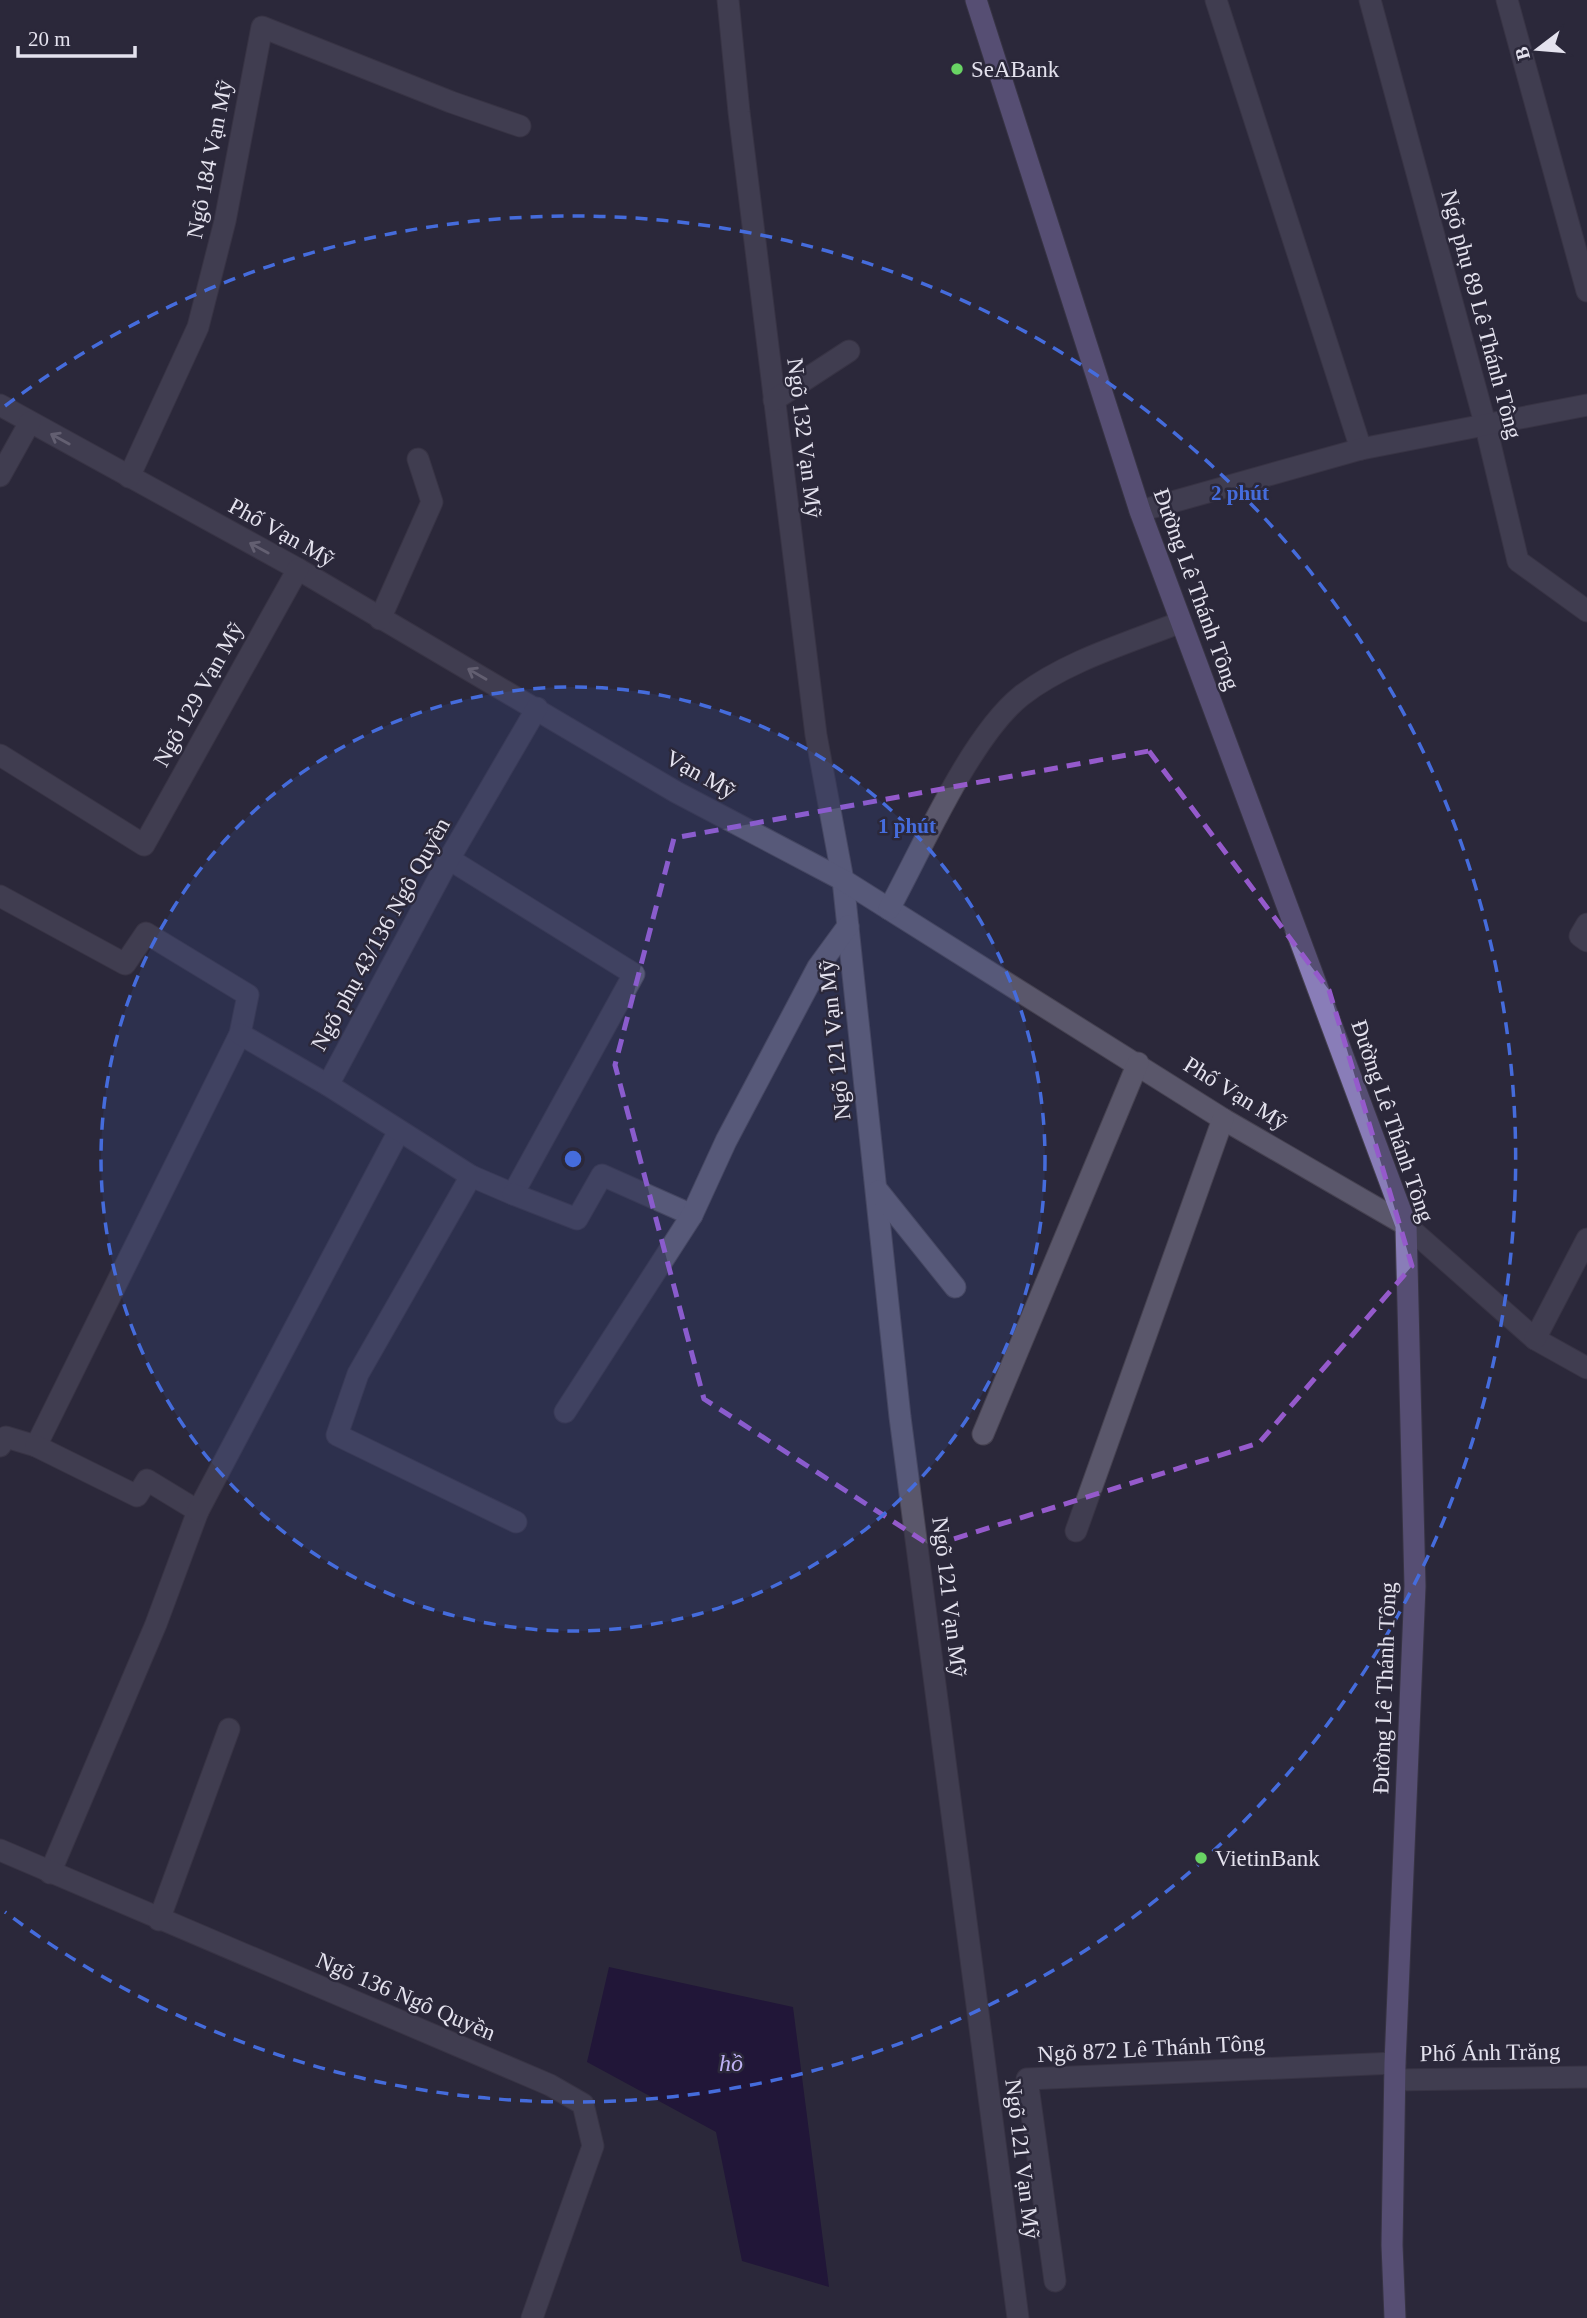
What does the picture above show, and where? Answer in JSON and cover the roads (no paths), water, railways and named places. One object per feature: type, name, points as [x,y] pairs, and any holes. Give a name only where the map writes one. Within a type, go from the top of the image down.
[{"type":"main road","name":"Đường Lê Thánh Tông","points":[[976,0],[1140,511],[1406,1225],[1415,1586],[1395,2072],[1392,2245],[1395,2318]]},
{"type":"street","name":"Ngõ 132 Vạn Mỹ","points":[[728,0],[816,735],[843,880]]},
{"type":"street","points":[[1216,0],[1361,449]]},
{"type":"street","name":"Ngõ phụ 89 Lê Thánh Tông","points":[[1370,0],[1486,427],[1518,561],[1587,611]]},
{"type":"street","points":[[1507,0],[1587,291]]},
{"type":"street","name":"Ngõ 184 Vạn Mỹ","points":[[129,477],[198,327],[226,221],[262,27],[452,102],[520,125]]},
{"type":"street","points":[[774,400],[849,351]]},
{"type":"street","name":"Phố Vạn Mỹ","points":[[0,405],[298,569],[537,708]]},
{"type":"street","points":[[1140,511],[1361,449],[1486,427],[1587,405]]},
{"type":"street","points":[[0,477],[30,422]]},
{"type":"street","points":[[380,619],[432,502],[418,458]]},
{"type":"street","name":"Ngõ 129 Vạn Mỹ","points":[[0,755],[144,845],[298,569]]},
{"type":"street","points":[[889,909],[993,722],[1021,696],[1051,677],[1181,622]]},
{"type":"street","name":"Vạn Mỹ","points":[[537,708],[676,792],[843,880]]},
{"type":"street","name":"Ngõ phụ 43/136 Ngô Quyền","points":[[537,708],[449,859],[328,1085],[471,1176],[577,1219],[602,1175],[692,1215]]},
{"type":"street","points":[[449,859],[634,974],[513,1195]]},
{"type":"street","name":"Phố Vạn Mỹ","points":[[843,880],[1138,1063],[1223,1119],[1406,1225],[1535,1339],[1587,1368]]},
{"type":"street","name":"Ngõ 121 Vạn Mỹ","points":[[843,880],[900,1418],[1018,2318]]},
{"type":"street","points":[[0,896],[125,964],[146,933],[248,995],[240,1034],[36,1446]]},
{"type":"street","points":[[1587,924],[1580,936],[1587,941]]},
{"type":"street","points":[[565,1412],[692,1215],[726,1140],[806,990],[848,926]]},
{"type":"street","points":[[240,1034],[328,1085]]},
{"type":"street","points":[[983,1434],[1138,1063]]},
{"type":"street","points":[[1076,1531],[1223,1119]]},
{"type":"street","points":[[50,1873],[156,1624],[198,1511],[399,1131]]},
{"type":"street","points":[[471,1176],[358,1374],[337,1435],[516,1522]]},
{"type":"street","points":[[878,1191],[955,1287]]},
{"type":"street","points":[[1535,1339],[1587,1239]]},
{"type":"street","points":[[0,1447],[6,1437],[36,1446],[137,1496],[147,1479],[198,1511]]},
{"type":"street","points":[[159,1920],[229,1729]]},
{"type":"street","name":"Ngõ 136 Ngô Quyền","points":[[0,1850],[550,2085],[583,2104],[593,2146],[533,2318]]},
{"type":"street","name":"Phố Ánh Trăng","points":[[1395,2072],[1587,2077]]},
{"type":"street","name":"Ngõ 872 Lê Thánh Tông","points":[[1055,2280],[1027,2079],[1395,2072]]},
{"type":"water","name":"hồ","points":[[609,1967],[793,2007],[829,2287],[742,2261],[716,2132],[587,2062]]},
{"type":"place","name":"SeABank","points":[[957,69]]},
{"type":"place","name":"VietinBank","points":[[1201,1858]]}]
